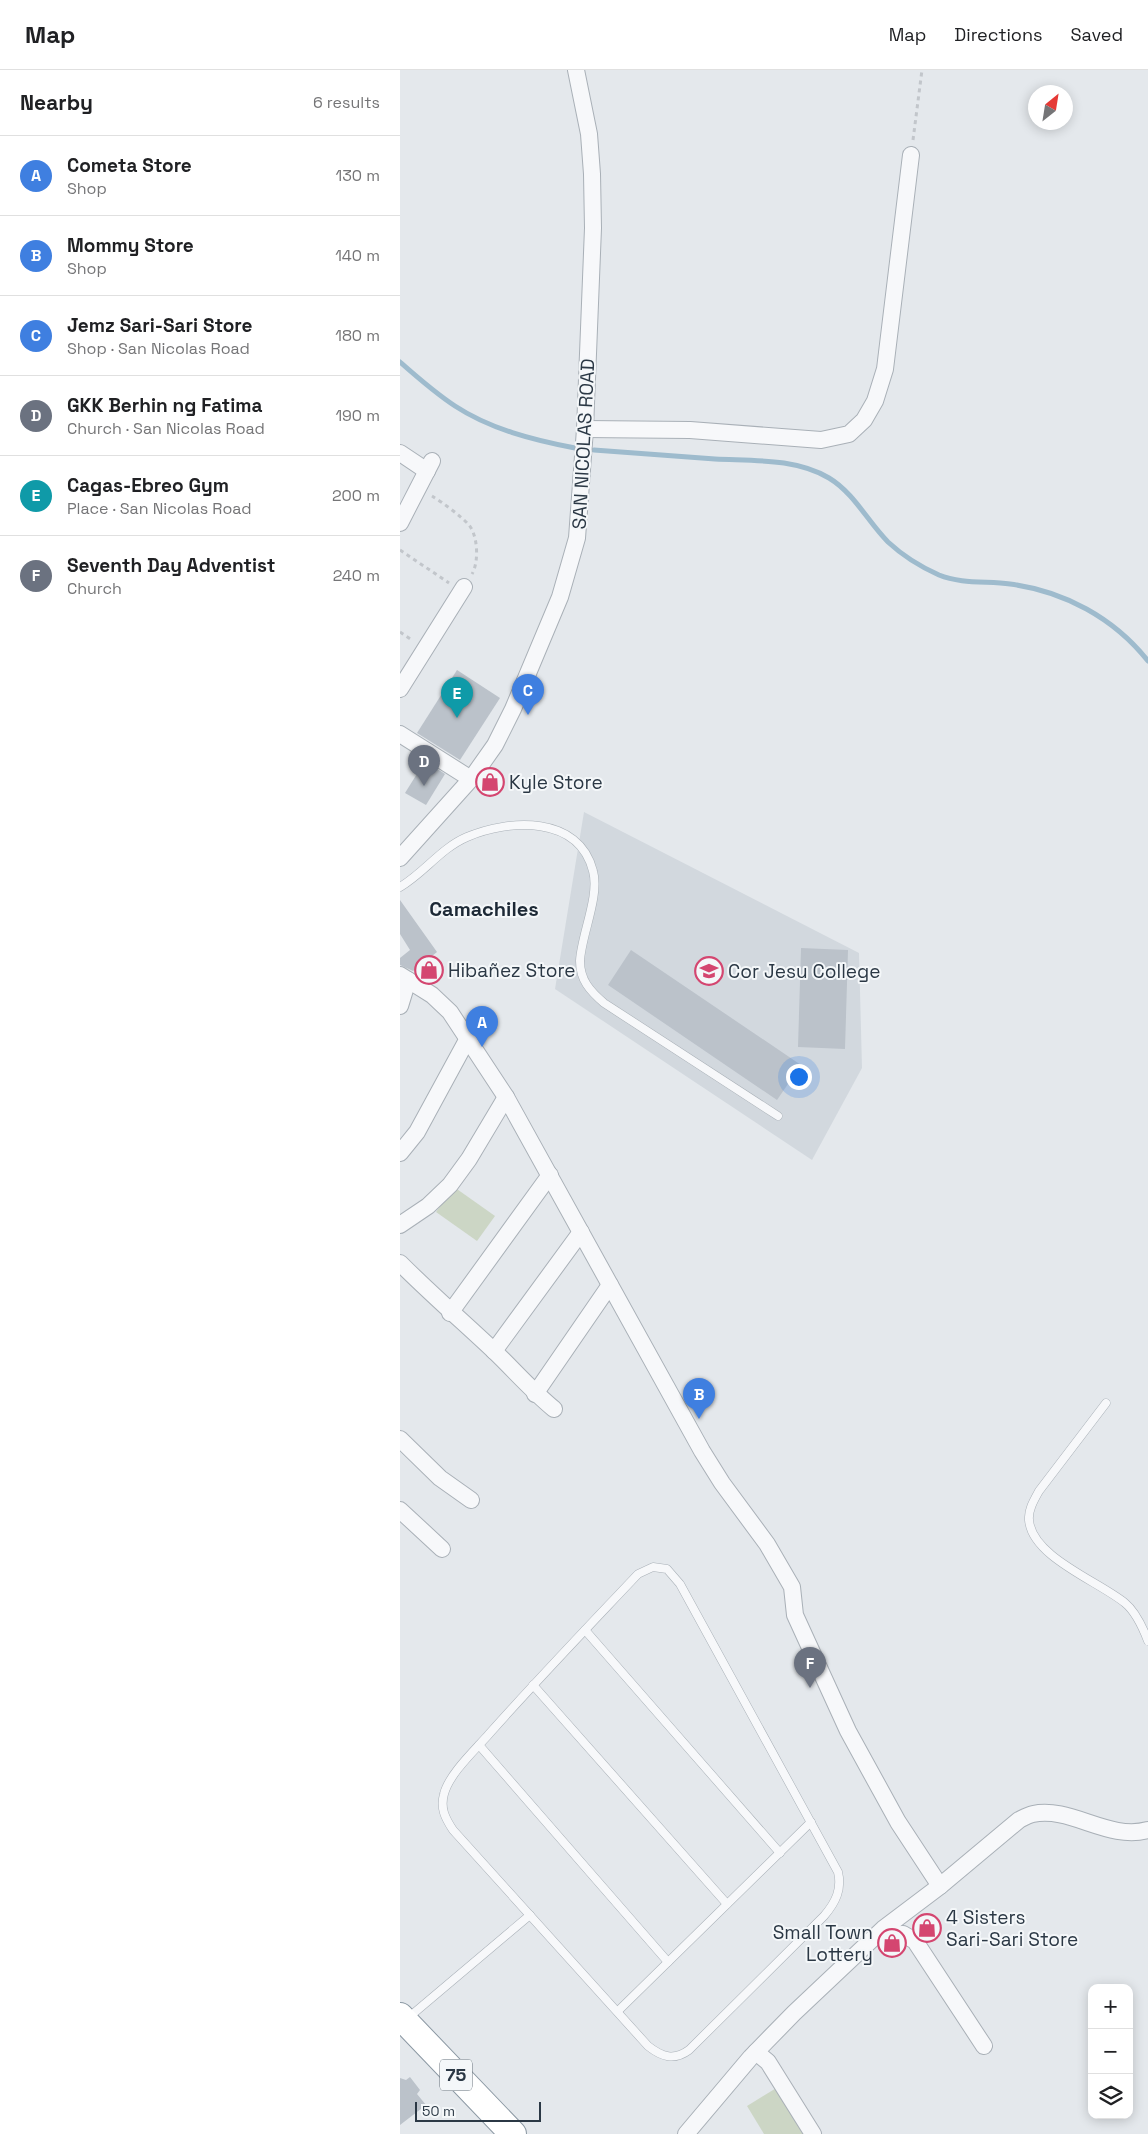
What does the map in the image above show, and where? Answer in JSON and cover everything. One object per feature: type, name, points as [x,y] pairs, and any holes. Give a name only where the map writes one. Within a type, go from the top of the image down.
[{"type":"highway","name":"75","points":[[402,2018],[512,2134]]},
{"type":"street","name":"SAN NICOLAS ROAD","points":[[400,858],[471,779],[495,744],[513,709],[560,597],[578,538],[585,429],[593,228],[589,134],[576,70]]},
{"type":"street","points":[[585,429],[690,430],[821,440],[849,434],[864,420],[875,401],[885,369],[911,155]]},
{"type":"street","points":[[400,453],[429,466],[400,523]]},
{"type":"street","points":[[400,689],[462,589]]},
{"type":"street","points":[[400,734],[471,779]]},
{"type":"street","points":[[400,1006],[404,978],[442,1003],[450,1012],[506,1097],[702,1451],[722,1483],[767,1544],[792,1587],[795,1615],[848,1731],[898,1822],[940,1886]]},
{"type":"street","points":[[400,1153],[417,1132],[467,1040]]},
{"type":"street","points":[[400,1225],[428,1206],[450,1185],[506,1097]]},
{"type":"street","points":[[450,1312],[550,1175]]},
{"type":"street","points":[[494,1351],[581,1232]]},
{"type":"street","points":[[400,1263],[450,1312],[494,1351],[535,1394],[554,1409]]},
{"type":"street","points":[[535,1394],[610,1285]]},
{"type":"street","points":[[400,1439],[440,1478],[471,1500]]},
{"type":"street","points":[[400,1510],[442,1549]]},
{"type":"street","points":[[686,2134],[756,2052],[878,1935],[940,1886],[1003,1831],[1019,1820],[1034,1814],[1054,1814],[1124,1833],[1148,1830]]},
{"type":"street","points":[[878,1935],[903,1934],[915,1941],[984,2046]]},
{"type":"street","points":[[756,2052],[768,2062],[813,2134]]},
{"type":"lane","points":[[400,887],[444,851],[466,838],[503,826],[538,825],[563,832],[583,849],[594,871],[593,898],[580,962],[584,982],[591,992],[604,1003],[778,1116]]},
{"type":"lane","points":[[1106,1403],[1039,1491],[1031,1507],[1029,1520],[1034,1535],[1048,1552],[1126,1604],[1137,1617],[1148,1641]]},
{"type":"lane","points":[[653,1567],[667,1569],[680,1584],[838,1872],[840,1886],[835,1902],[824,1916],[689,2050],[674,2057],[660,2054],[648,2046],[453,1830],[442,1809],[447,1785],[479,1745],[533,1685],[638,1574],[653,1567]]},
{"type":"lane","points":[[585,1630],[780,1853]]},
{"type":"lane","points":[[533,1685],[727,1904]]},
{"type":"lane","points":[[479,1745],[668,1962]]},
{"type":"lane","points":[[618,2011],[811,1822]]},
{"type":"lane","points":[[402,2018],[530,1915]]},
{"type":"path","points":[[911,155],[922,70]]},
{"type":"path","points":[[400,550],[462,589],[476,567],[475,541],[470,526],[440,500],[418,489]]},
{"type":"shaded area","name":"Cor Jesu College","points":[[584,812],[859,953],[862,1068],[812,1160],[555,989]]},
{"type":"green space","points":[[454,1187],[495,1216],[477,1241],[436,1212]]},
{"type":"green space","points":[[778,2087],[807,2134],[764,2134],[747,2106]]},
{"type":"building","points":[[457,670],[500,698],[460,760],[417,733]]},
{"type":"building","points":[[425,761],[445,774],[426,805],[405,793]]},
{"type":"building","points":[[400,900],[437,952],[413,971],[400,965],[400,958],[410,950],[400,934]]},
{"type":"building","points":[[801,948],[848,950],[845,1049],[798,1047]]},
{"type":"building","points":[[631,950],[801,1065],[777,1100],[608,985]]},
{"type":"building","points":[[410,2077],[420,2090],[417,2094],[426,2105],[400,2125],[400,2078],[406,2080]]},
{"type":"waterway","points":[[400,362],[426,385],[468,414],[512,433],[575,448]]},
{"type":"waterway","points":[[594,450],[773,462],[802,467],[816,472],[838,484],[888,542],[899,552],[919,564],[947,578],[1010,584],[1050,593],[1068,600],[1104,620],[1120,632],[1148,661]]},
{"type":"place","name":"Jemz Sari-Sari Store","points":[[528,715]]},
{"type":"place","name":"Cagas-Ebreo Gym","points":[[457,718]]},
{"type":"place","name":"Kyle Store","points":[[490,782]]},
{"type":"place","name":"GKK Berhin ng Fatima","points":[[424,786]]},
{"type":"place","name":"Hibañez Store","points":[[429,970]]},
{"type":"place","name":"Cor Jesu College","points":[[709,971]]},
{"type":"place","name":"Cometa Store","points":[[482,1047]]},
{"type":"place","name":"Mommy Store","points":[[699,1419]]},
{"type":"place","name":"Seventh Day Adventist","points":[[810,1688]]},
{"type":"place","name":"4 Sisters Sari-Sari Store","points":[[927,1928]]},
{"type":"place","name":"Small Town Lottery","points":[[892,1943]]},
{"type":"district","name":"Camachiles","points":[[484,909]]}]
